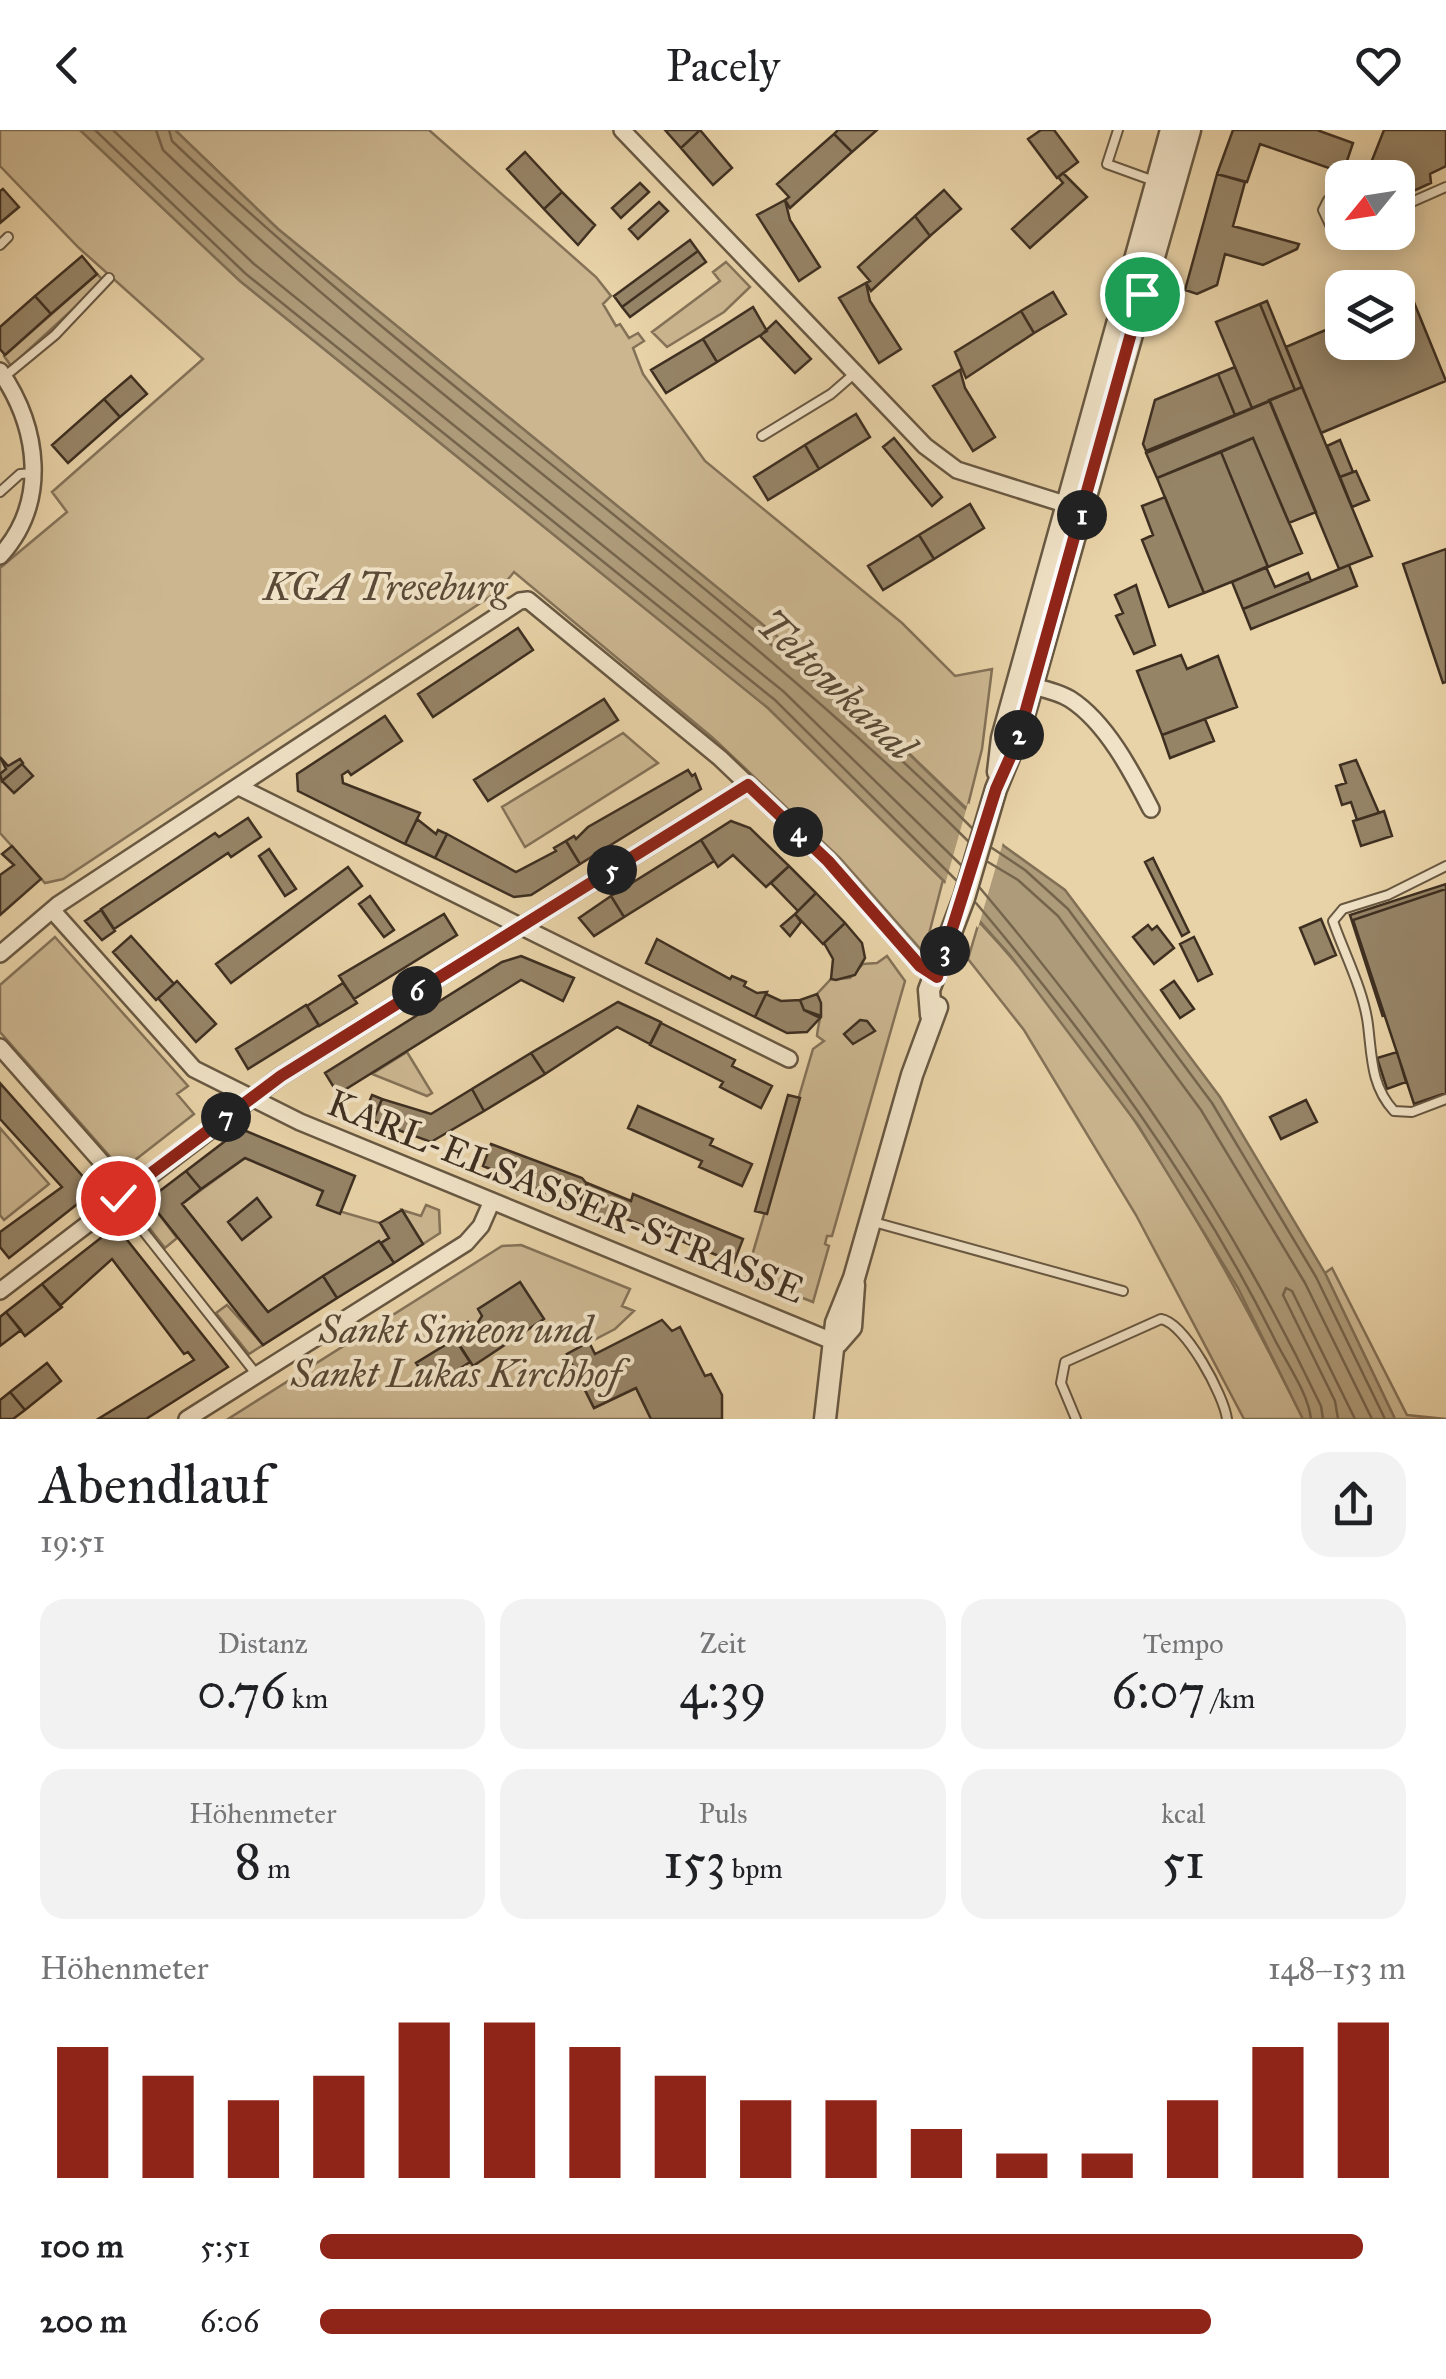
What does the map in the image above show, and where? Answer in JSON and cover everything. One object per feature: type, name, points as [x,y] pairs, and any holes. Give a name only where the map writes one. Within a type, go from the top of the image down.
[{"type":"street","points":[[622,130],[925,446],[957,470],[1074,507]]},
{"type":"street","points":[[836,1419],[827,1409],[836,1342],[851,1327],[855,1314],[854,1278],[931,1014],[942,994],[937,977],[996,789],[1014,750],[1027,685],[1171,130]]},
{"type":"street","points":[[1074,507],[1190,130]]},
{"type":"street","points":[[0,556],[16,535],[31,499],[34,473],[25,419],[2,374]]},
{"type":"street","points":[[0,954],[52,910],[520,601],[534,602],[748,785],[868,902],[920,966],[937,977]]},
{"type":"street","points":[[1027,685],[1061,695],[1082,708],[1118,753],[1151,809]]},
{"type":"street","points":[[0,1291],[248,1100],[748,785]]},
{"type":"street","points":[[240,787],[789,1059]]},
{"type":"street","name":"KARL-ELSASSER-STRASSE","points":[[52,910],[194,1068],[248,1100],[836,1342]]},
{"type":"street","points":[[0,1047],[123,1195]]},
{"type":"street","points":[[187,1419],[466,1243],[481,1226],[492,1201]]},
{"type":"lane","points":[[1118,130],[1107,164],[1156,181]]},
{"type":"lane","points":[[1415,201],[1446,187]]},
{"type":"lane","points":[[0,245],[8,237]]},
{"type":"lane","points":[[2,374],[55,336],[109,278]]},
{"type":"lane","points":[[762,436],[831,394],[854,374]]},
{"type":"lane","points":[[0,492],[20,474],[34,473]]},
{"type":"lane","points":[[1446,866],[1403,888],[1344,909],[1333,921],[1368,1023],[1370,1058],[1382,1098],[1394,1111],[1412,1112],[1446,1100]]},
{"type":"lane","points":[[123,1195],[257,1375]]},
{"type":"lane","points":[[870,1222],[1123,1291]]},
{"type":"lane","points":[[1076,1419],[1061,1383],[1064,1362],[1161,1318],[1180,1329],[1220,1397],[1227,1419]]},
{"type":"green space","name":"KGA Treseburg","points":[[0,130],[80,130],[240,281],[768,708],[943,880],[924,953],[840,858],[713,738],[514,572],[501,588],[496,584],[490,590],[494,594],[63,879],[45,883],[0,833],[0,568],[67,512],[52,492],[203,359],[79,248],[0,166]]},
{"type":"green space","points":[[175,130],[429,130],[596,277],[611,296],[603,304],[616,326],[620,324],[629,338],[638,333],[644,341],[633,348],[643,374],[705,461],[902,623],[955,676],[992,669],[982,749],[967,809],[844,691],[278,229]]},
{"type":"green space","points":[[726,262],[750,287],[724,312],[667,347],[652,332],[720,281],[713,272]]},
{"type":"green space","points":[[97,274],[103,280],[96,288],[11,366],[4,356]]},
{"type":"green space","points":[[623,733],[658,763],[525,847],[502,807]]},
{"type":"green space","points":[[979,922],[1075,1036],[1159,1158],[1234,1287],[1303,1419],[1244,1419],[1136,1215],[1024,1030],[968,959]]},
{"type":"green space","points":[[55,937],[188,1086],[177,1094],[194,1114],[130,1164],[126,1159],[114,1161],[0,1032],[0,985]]},
{"type":"green space","points":[[887,956],[905,981],[832,1236],[827,1236],[825,1244],[829,1246],[813,1302],[746,1276],[813,1049],[824,1041],[817,1036],[821,1010],[817,994],[831,979],[850,978],[863,964],[877,963]]},
{"type":"green space","points":[[407,1052],[432,1093],[427,1096],[372,1074]]},
{"type":"green space","points":[[0,1128],[49,1184],[4,1220],[0,1215]]},
{"type":"green space","points":[[245,1158],[323,1191],[318,1205],[380,1223],[389,1238],[268,1312],[182,1204]]},
{"type":"green space","points":[[148,1200],[177,1238],[165,1248],[136,1211]]},
{"type":"green space","points":[[426,1205],[439,1210],[440,1233],[423,1244],[402,1210],[421,1216]]},
{"type":"green space","name":"Sankt Simeon und Sankt Lukas Kirchhof","points":[[521,1245],[630,1289],[622,1306],[634,1311],[615,1329],[567,1354],[594,1408],[636,1388],[651,1419],[228,1419],[502,1246]]},
{"type":"green space","points":[[1332,1268],[1407,1415],[1446,1419],[1395,1419],[1325,1273]]},
{"type":"green space","points":[[227,1305],[263,1345],[249,1354],[216,1313]]},
{"type":"water","name":"Teltowkanal","points":[[80,130],[175,130],[278,229],[844,691],[1004,846],[1065,890],[1220,1097],[1325,1273],[1395,1419],[1303,1419],[1238,1288],[1138,1125],[1010,955],[943,880],[768,708],[240,281]]},
{"type":"pier","points":[[968,803],[1004,839],[978,928],[944,888]]},
{"type":"building","points":[[665,130],[700,130],[681,148]]},
{"type":"building","points":[[700,130],[732,168],[713,185],[681,148]]},
{"type":"building","points":[[838,130],[877,130],[852,152],[834,134]]},
{"type":"building","points":[[1041,130],[1054,130],[1078,162],[1057,178],[1028,139]]},
{"type":"building","points":[[1233,130],[1317,130],[1353,143],[1347,160],[1325,160],[1325,167],[1260,144],[1247,182],[1217,174]]},
{"type":"building","points":[[1384,130],[1446,130],[1446,166],[1430,174],[1431,183],[1415,190],[1415,160],[1372,160]]},
{"type":"building","points":[[834,134],[852,152],[790,208],[785,200],[789,197],[777,184]]},
{"type":"building","points":[[525,152],[562,192],[544,209],[507,169]]},
{"type":"building","points":[[1063,173],[1087,197],[1030,248],[1012,229],[1063,183],[1058,177]]},
{"type":"building","points":[[1217,174],[1245,182],[1233,226],[1299,244],[1297,249],[1263,265],[1225,254],[1217,285],[1197,294],[1185,290]]},
{"type":"building","points":[[640,183],[649,192],[621,218],[612,208]]},
{"type":"building","points":[[3,189],[19,207],[0,223],[0,191]]},
{"type":"building","points":[[944,190],[961,209],[930,236],[915,216]]},
{"type":"building","points":[[562,192],[595,225],[578,245],[544,209]]},
{"type":"building","points":[[785,200],[790,220],[820,267],[799,281],[757,215]]},
{"type":"building","points":[[659,202],[668,211],[638,239],[629,229]]},
{"type":"building","points":[[915,216],[930,236],[871,291],[866,283],[870,281],[858,267]]},
{"type":"building","points":[[690,240],[698,251],[622,307],[614,296]]},
{"type":"building","points":[[698,251],[706,262],[630,317],[622,307]]},
{"type":"building","points":[[82,256],[97,274],[51,314],[35,296]]},
{"type":"building","points":[[866,283],[870,301],[901,349],[879,363],[839,298]]},
{"type":"building","points":[[1053,292],[1066,314],[1034,333],[1021,311]]},
{"type":"building","points":[[35,296],[51,314],[5,355],[0,349],[0,327]]},
{"type":"building","points":[[1267,301],[1302,387],[1295,390],[1260,304]]},
{"type":"building","points":[[1260,304],[1295,390],[1252,408],[1216,322]]},
{"type":"building","points":[[1415,305],[1446,381],[1321,433],[1286,347],[1325,330],[1325,360],[1415,360]]},
{"type":"building","points":[[753,307],[767,331],[717,362],[703,339]]},
{"type":"building","points":[[1021,311],[1034,333],[966,378],[955,352]]},
{"type":"building","points":[[776,321],[811,359],[795,373],[760,336]]},
{"type":"building","points":[[703,339],[717,362],[666,393],[651,370]]},
{"type":"building","points":[[1235,367],[1252,408],[1235,415],[1218,374]]},
{"type":"building","points":[[960,370],[965,388],[995,437],[973,451],[933,386]]},
{"type":"building","points":[[1218,374],[1235,415],[1146,451],[1143,444],[1155,400]]},
{"type":"building","points":[[131,376],[147,394],[120,417],[104,399]]},
{"type":"building","points":[[1302,387],[1372,556],[1339,569],[1269,400]]},
{"type":"building","points":[[104,399],[120,417],[68,463],[52,445]]},
{"type":"building","points":[[1270,401],[1316,512],[1289,523],[1253,438],[1157,478],[1146,453]]},
{"type":"building","points":[[856,414],[870,437],[819,469],[805,445]]},
{"type":"building","points":[[894,438],[942,497],[932,506],[883,447]]},
{"type":"building","points":[[1253,438],[1302,553],[1268,567],[1221,452]]},
{"type":"building","points":[[1340,440],[1353,472],[1340,477],[1327,446]]},
{"type":"building","points":[[805,445],[819,469],[768,500],[754,477]]},
{"type":"building","points":[[1221,452],[1268,567],[1204,593],[1157,478]]},
{"type":"building","points":[[1356,471],[1369,500],[1352,507],[1340,477]]},
{"type":"building","points":[[1165,497],[1204,593],[1169,607],[1142,540],[1153,535],[1142,506]]},
{"type":"building","points":[[970,504],[984,528],[934,559],[919,535]]},
{"type":"building","points":[[919,535],[934,559],[883,590],[868,566]]},
{"type":"building","points":[[1446,549],[1446,682],[1443,683],[1403,564]]},
{"type":"building","points":[[1349,565],[1357,586],[1251,629],[1243,609]]},
{"type":"building","points":[[1266,567],[1275,587],[1308,573],[1311,581],[1243,609],[1232,582]]},
{"type":"building","points":[[1136,585],[1155,645],[1134,654],[1116,616],[1123,613],[1115,595]]},
{"type":"building","points":[[518,628],[533,650],[433,717],[418,694]]},
{"type":"building","points":[[1181,655],[1187,669],[1218,656],[1237,707],[1162,735],[1137,671]]},
{"type":"building","points":[[604,699],[618,720],[488,801],[474,780]]},
{"type":"building","points":[[385,716],[402,741],[351,775],[348,771],[342,775],[343,783],[420,813],[405,844],[298,791],[297,774]]},
{"type":"building","points":[[1205,719],[1214,741],[1170,758],[1162,735]]},
{"type":"building","points":[[0,757],[8,766],[20,759],[23,763],[2,781],[0,774],[6,769]]},
{"type":"building","points":[[1356,760],[1379,813],[1357,820],[1351,802],[1342,805],[1336,786],[1346,783],[1340,765]]},
{"type":"building","points":[[22,764],[33,776],[14,793],[2,781]]},
{"type":"building","points":[[688,770],[692,776],[695,774],[701,789],[580,864],[566,841],[574,836],[576,839],[588,827]]},
{"type":"building","points":[[1384,811],[1392,836],[1361,846],[1353,821]]},
{"type":"building","points":[[248,818],[261,837],[231,857],[228,853],[114,929],[101,909],[215,833],[219,837]]},
{"type":"building","points":[[417,819],[436,834],[438,830],[447,834],[435,858],[405,844]]},
{"type":"building","points":[[731,821],[750,828],[789,866],[766,887],[733,855],[718,867],[701,840]]},
{"type":"building","points":[[447,834],[516,872],[556,851],[554,848],[566,841],[580,864],[531,895],[514,897],[435,858]]},
{"type":"building","points":[[701,840],[714,861],[624,917],[611,896]]},
{"type":"building","points":[[12,846],[41,879],[0,915],[0,875],[14,865],[2,854]]},
{"type":"building","points":[[269,849],[296,889],[285,896],[259,856]]},
{"type":"building","points":[[1153,858],[1189,932],[1182,936],[1145,862]]},
{"type":"building","points":[[789,866],[816,893],[798,911],[771,883]]},
{"type":"building","points":[[348,867],[362,886],[231,983],[216,964]]},
{"type":"building","points":[[1446,884],[1446,889],[1353,920],[1383,1017],[1350,915]]},
{"type":"building","points":[[1446,889],[1446,1093],[1414,1104],[1353,920]]},
{"type":"building","points":[[816,893],[845,923],[823,944],[795,914]]},
{"type":"building","points":[[370,896],[394,930],[384,937],[359,904]]},
{"type":"building","points":[[611,896],[624,917],[594,936],[579,918]]},
{"type":"building","points":[[101,910],[115,931],[102,940],[85,921]]},
{"type":"building","points":[[444,914],[457,935],[354,999],[339,976]]},
{"type":"building","points":[[795,914],[801,922],[790,936],[781,926]]},
{"type":"building","points":[[1321,919],[1336,955],[1315,964],[1300,928]]},
{"type":"building","points":[[845,923],[862,943],[865,958],[855,975],[831,979],[833,959],[824,943]]},
{"type":"building","points":[[1148,925],[1152,930],[1157,926],[1174,948],[1154,964],[1133,937]]},
{"type":"building","points":[[131,936],[174,984],[156,1000],[113,952]]},
{"type":"building","points":[[1194,937],[1212,974],[1198,981],[1180,944]]},
{"type":"building","points":[[657,939],[730,979],[732,976],[746,982],[744,986],[757,993],[767,992],[755,1017],[646,963]]},
{"type":"building","points":[[521,956],[574,978],[563,1001],[521,980],[338,1094],[325,1073],[502,962]]},
{"type":"building","points":[[177,981],[216,1024],[196,1042],[158,998]]},
{"type":"building","points":[[1174,981],[1194,1009],[1180,1018],[1161,990]]},
{"type":"building","points":[[343,983],[357,1003],[319,1026],[307,1006]]},
{"type":"building","points":[[766,994],[781,1001],[800,1000],[804,1010],[820,1018],[807,1032],[787,1033],[755,1017]]},
{"type":"building","points":[[817,994],[821,1016],[804,1010],[800,1000]]},
{"type":"building","points":[[618,1002],[661,1022],[650,1044],[617,1027],[545,1074],[531,1053]]},
{"type":"building","points":[[306,1005],[319,1025],[248,1069],[236,1049]]},
{"type":"building","points":[[860,1020],[867,1021],[875,1031],[853,1044],[844,1034]]},
{"type":"building","points":[[661,1023],[735,1060],[732,1066],[772,1086],[761,1108],[720,1087],[723,1082],[650,1045]]},
{"type":"building","points":[[1397,1052],[1406,1082],[1387,1089],[1377,1058]]},
{"type":"building","points":[[531,1053],[545,1074],[484,1111],[472,1089]]},
{"type":"building","points":[[0,1083],[95,1190],[9,1258],[0,1247],[0,1232],[62,1187],[0,1119]]},
{"type":"building","points":[[472,1089],[484,1111],[431,1142],[373,1121],[382,1099],[431,1114]]},
{"type":"building","points":[[372,1095],[382,1099],[373,1121],[363,1117]]},
{"type":"building","points":[[788,1095],[800,1098],[767,1214],[755,1211]]},
{"type":"building","points":[[1306,1100],[1317,1122],[1281,1139],[1270,1117]]},
{"type":"building","points":[[638,1106],[713,1139],[710,1145],[752,1164],[742,1186],[699,1167],[702,1161],[628,1128]]},
{"type":"building","points":[[241,1129],[355,1176],[340,1214],[317,1205],[323,1191],[245,1158],[201,1189],[186,1171]]},
{"type":"building","points":[[491,1144],[582,1178],[587,1184],[578,1206],[483,1166]]},
{"type":"building","points":[[186,1171],[201,1189],[182,1204],[268,1312],[323,1276],[337,1298],[263,1345],[148,1200]]},
{"type":"building","points":[[587,1183],[631,1201],[633,1194],[743,1239],[734,1262],[624,1218],[621,1224],[578,1206]]},
{"type":"building","points":[[257,1198],[271,1217],[242,1240],[228,1222]]},
{"type":"building","points":[[402,1210],[423,1244],[394,1263],[381,1243],[389,1238],[380,1223]]},
{"type":"building","points":[[116,1226],[228,1367],[146,1419],[98,1419],[194,1360],[188,1352],[184,1354],[112,1259],[60,1306],[42,1284]]},
{"type":"building","points":[[379,1241],[394,1263],[337,1298],[323,1276]]},
{"type":"building","points":[[520,1282],[544,1319],[473,1366],[451,1332],[468,1322],[472,1327],[477,1324],[482,1316],[478,1309]]},
{"type":"building","points":[[42,1284],[62,1307],[25,1336],[6,1312]]},
{"type":"building","points":[[6,1312],[21,1330],[0,1346],[0,1317]]},
{"type":"building","points":[[662,1320],[672,1331],[680,1327],[705,1376],[711,1374],[722,1395],[722,1419],[651,1419],[636,1388],[594,1408],[567,1354],[589,1342],[595,1354]]},
{"type":"building","points":[[455,1339],[470,1362],[453,1373],[451,1370],[431,1386],[416,1363]]},
{"type":"building","points":[[47,1363],[61,1381],[25,1410],[10,1392]]},
{"type":"building","points":[[10,1392],[25,1410],[13,1419],[0,1419],[0,1400]]},
{"type":"route","points":[[118,1198],[281,1076],[748,785],[828,861],[890,927],[920,966],[937,977],[996,789],[1017,742],[1142,294]]}]
